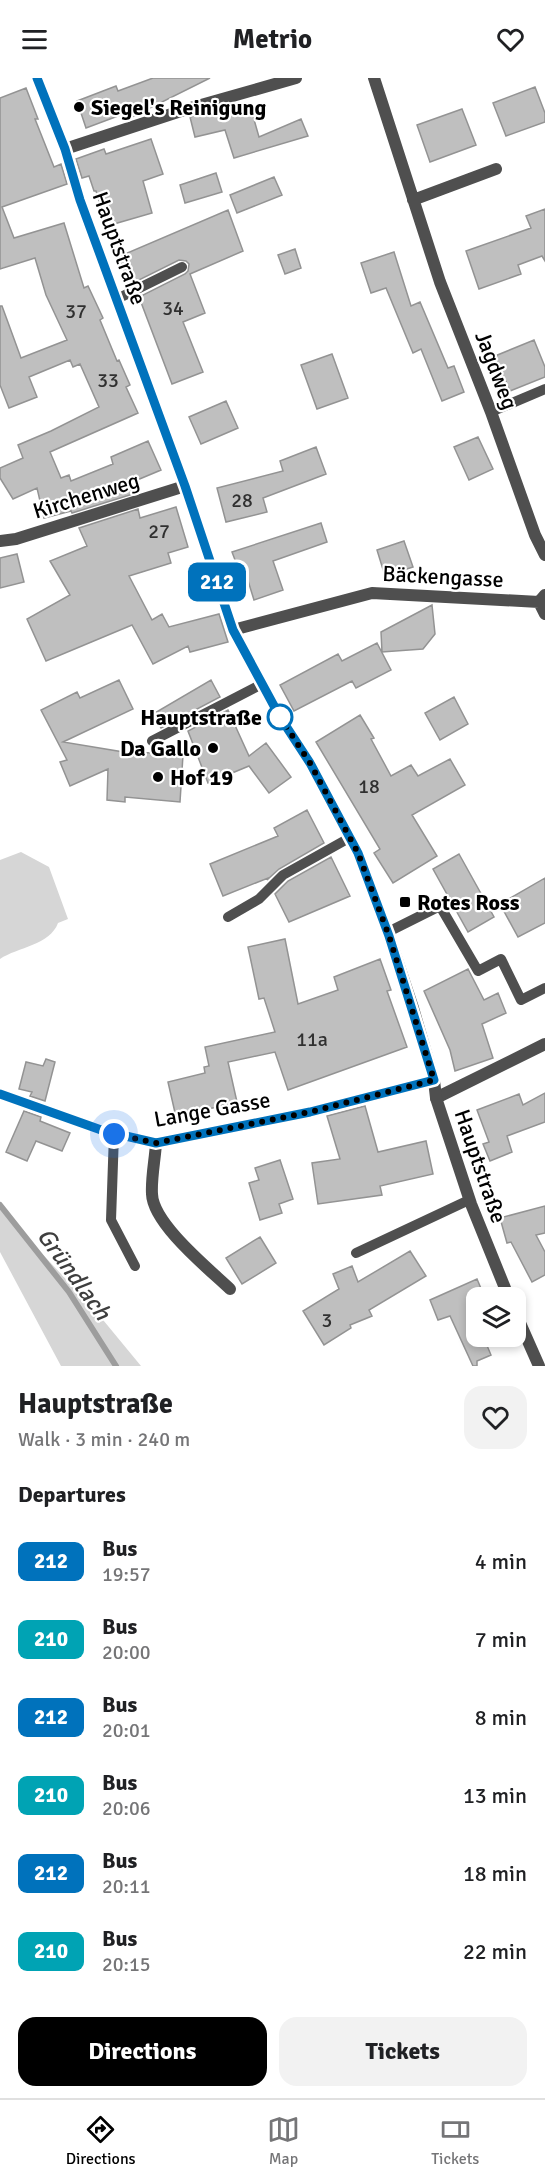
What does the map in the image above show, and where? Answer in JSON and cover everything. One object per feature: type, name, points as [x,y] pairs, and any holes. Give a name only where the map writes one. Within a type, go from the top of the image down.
[{"type":"street","name":"Hauptstraße","points":[[37,78],[65,149],[80,200],[185,486],[233,630],[280,717],[310,763],[351,837],[388,932],[434,1080],[436,1098],[469,1200],[505,1287]]},
{"type":"street","points":[[65,149],[187,109],[296,78]]},
{"type":"street","name":"Jagdweg","points":[[374,78],[440,282],[491,412],[535,535],[545,555]]},
{"type":"street","points":[[413,200],[496,169]]},
{"type":"street","name":"Kirchenweg","points":[[0,541],[16,539],[185,486]]},
{"type":"street","name":"Bäckengasse","points":[[233,630],[372,593],[542,598]]},
{"type":"street","points":[[542,598],[545,614]]},
{"type":"street","points":[[436,1098],[545,1044]]},
{"type":"street","name":"Lange Gasse","points":[[0,1094],[114,1134],[156,1143],[310,1112],[434,1080]]},
{"type":"street","points":[[156,1143],[152,1196],[160,1216],[171,1232],[230,1289]]},
{"type":"street","points":[[526,1337],[539,1366]]},
{"type":"lane","points":[[117,299],[182,267]]},
{"type":"lane","points":[[491,412],[545,389]]},
{"type":"lane","points":[[153,741],[262,684]]},
{"type":"lane","points":[[228,917],[259,899],[283,875],[351,837]]},
{"type":"lane","points":[[388,932],[440,906],[478,971],[501,959],[521,1000],[545,988]]},
{"type":"lane","points":[[114,1134],[111,1220],[135,1266]]},
{"type":"lane","points":[[356,1253],[469,1200]]},
{"type":"shaded area","points":[[21,852],[49,867],[68,919],[58,923],[54,930],[41,941],[0,959],[0,860]]},
{"type":"shaded area","points":[[0,1209],[94,1309],[141,1366],[61,1366],[0,1252]]},
{"type":"building","points":[[153,78],[210,78],[128,119],[126,113],[86,128],[77,101],[116,86],[118,91]]},
{"type":"building","points":[[535,87],[545,113],[545,122],[506,136],[493,103]]},
{"type":"building","points":[[26,88],[38,119],[35,119],[54,167],[61,164],[67,184],[2,207],[14,238],[64,223],[84,288],[88,286],[103,318],[100,320],[130,385],[126,387],[138,413],[50,452],[61,478],[69,475],[71,481],[113,464],[111,457],[148,441],[161,470],[130,483],[133,494],[72,513],[71,511],[44,518],[37,488],[13,499],[0,478],[0,468],[23,458],[18,445],[99,407],[80,364],[73,367],[70,360],[29,377],[37,397],[9,408],[0,385],[0,306],[2,306],[21,358],[67,340],[46,295],[35,258],[0,269],[0,98]]},
{"type":"building","points":[[251,109],[259,137],[301,119],[308,136],[234,158],[225,130],[195,137],[190,117],[220,110],[222,118]]},
{"type":"building","points":[[462,109],[476,145],[430,162],[417,125]]},
{"type":"building","points":[[151,139],[163,174],[143,181],[152,213],[107,226],[96,191],[94,191],[89,176],[82,178],[76,159],[104,149],[106,154]]},
{"type":"building","points":[[216,173],[222,192],[185,203],[180,185]]},
{"type":"building","points":[[274,177],[282,195],[237,213],[230,195]]},
{"type":"building","points":[[545,209],[545,261],[542,256],[518,265],[521,274],[479,289],[466,251],[531,228],[526,216]]},
{"type":"building","points":[[228,210],[243,251],[190,274],[205,313],[183,322],[203,372],[172,384],[139,297],[185,274],[189,264],[179,260],[133,283],[131,275],[127,277],[118,257]]},
{"type":"building","points":[[295,249],[301,268],[285,274],[278,255]]},
{"type":"building","points":[[394,252],[411,306],[420,302],[448,368],[454,366],[464,392],[442,401],[421,349],[413,353],[386,288],[371,293],[361,263]]},
{"type":"building","points":[[534,340],[545,367],[545,377],[510,391],[495,356]]},
{"type":"building","points":[[332,354],[348,398],[317,409],[301,365]]},
{"type":"building","points":[[226,401],[238,428],[201,444],[189,417]]},
{"type":"building","points":[[478,437],[493,469],[469,480],[454,447]]},
{"type":"building","points":[[316,447],[326,474],[263,498],[267,512],[226,522],[217,488],[283,471],[280,461]]},
{"type":"building","points":[[176,507],[188,547],[168,553],[171,563],[129,576],[152,620],[162,614],[169,627],[219,614],[228,642],[190,652],[188,646],[153,664],[132,625],[46,661],[27,619],[70,595],[50,561],[87,546],[79,528],[138,509],[140,518]]},
{"type":"building","points":[[321,523],[327,542],[273,561],[283,590],[254,600],[245,571],[240,573],[232,552]]},
{"type":"building","points":[[404,541],[413,567],[385,576],[377,550]]},
{"type":"building","points":[[17,554],[24,582],[0,588],[0,558]]},
{"type":"building","points":[[432,605],[435,634],[423,649],[382,652],[381,632]]},
{"type":"building","points":[[377,643],[391,670],[356,688],[352,681],[294,711],[280,685],[338,654],[342,661]]},
{"type":"building","points":[[119,680],[133,709],[63,742],[136,754],[136,752],[183,755],[180,802],[125,797],[125,802],[107,800],[108,769],[70,786],[60,762],[67,760],[41,710],[77,692],[80,698]]},
{"type":"building","points":[[211,680],[220,697],[161,728],[153,714]]},
{"type":"building","points":[[454,697],[468,724],[440,740],[425,713]]},
{"type":"building","points":[[228,710],[249,756],[266,743],[291,777],[269,793],[249,766],[208,783],[188,731]]},
{"type":"building","points":[[360,715],[374,738],[371,739],[391,776],[411,765],[418,776],[450,759],[465,785],[412,815],[437,856],[393,883],[374,853],[380,849],[316,742]]},
{"type":"building","points":[[307,810],[324,843],[279,869],[268,879],[223,896],[210,864],[278,836],[274,828]]},
{"type":"building","points":[[459,854],[494,917],[468,932],[433,869]]},
{"type":"building","points":[[331,857],[350,896],[289,922],[275,894],[288,881]]},
{"type":"building","points":[[545,878],[545,923],[518,937],[500,904]]},
{"type":"building","points":[[285,939],[298,1004],[338,990],[334,977],[380,959],[391,990],[387,991],[407,1047],[288,1090],[275,1052],[228,1062],[237,1102],[176,1117],[168,1082],[205,1073],[204,1067],[209,1066],[205,1047],[275,1032],[264,998],[259,999],[248,947]]},
{"type":"building","points":[[468,969],[484,1000],[498,993],[506,1013],[482,1024],[493,1058],[455,1071],[450,1050],[424,991]]},
{"type":"building","points":[[46,1059],[55,1062],[45,1101],[30,1096],[32,1092],[19,1089],[26,1062],[43,1066]]},
{"type":"building","points":[[545,1093],[545,1122],[507,1136],[512,1152],[490,1161],[483,1144],[489,1142],[477,1110],[519,1094],[523,1105]]},
{"type":"building","points":[[365,1106],[378,1152],[426,1141],[433,1174],[380,1186],[382,1195],[318,1204],[312,1163],[340,1159],[327,1116]]},
{"type":"building","points":[[24,1111],[41,1117],[40,1121],[70,1133],[62,1151],[36,1141],[27,1161],[6,1152]]},
{"type":"building","points":[[280,1160],[293,1199],[279,1204],[282,1213],[260,1220],[249,1183],[259,1180],[255,1168]]},
{"type":"building","points":[[545,1206],[545,1233],[536,1235],[545,1252],[545,1275],[532,1282],[511,1242],[507,1243],[500,1218]]},
{"type":"building","points":[[260,1237],[276,1263],[242,1284],[226,1258]]},
{"type":"building","points":[[410,1251],[426,1276],[369,1310],[372,1316],[350,1325],[351,1328],[324,1345],[303,1311],[339,1289],[333,1274],[352,1266],[358,1282]]},
{"type":"building","points":[[477,1279],[480,1287],[466,1287],[466,1347],[488,1347],[491,1355],[477,1361],[477,1366],[473,1366],[450,1316],[438,1320],[430,1300]]},
{"type":"waterway","name":"Gründlach","points":[[0,1205],[69,1292],[116,1366]]},
{"type":"bus line","name":"212","points":[[0,1094],[104,1131],[156,1143],[310,1112],[434,1080],[389,936],[351,837],[310,763],[280,717],[233,630],[185,486],[80,200],[65,149],[37,78]]},
{"type":"place","name":"Siegel's Reinigung","points":[[79,107]]},
{"type":"place","name":"Hauptstraße","points":[[280,717]]},
{"type":"place","name":"Da Gallo","points":[[213,748]]},
{"type":"place","name":"Hof 19","points":[[158,777]]},
{"type":"place","name":"Rotes Ross","points":[[405,902]]},
{"type":"route","points":[[114,1134],[156,1143],[310,1112],[434,1080],[389,936],[358,853],[310,763],[280,717]]}]
